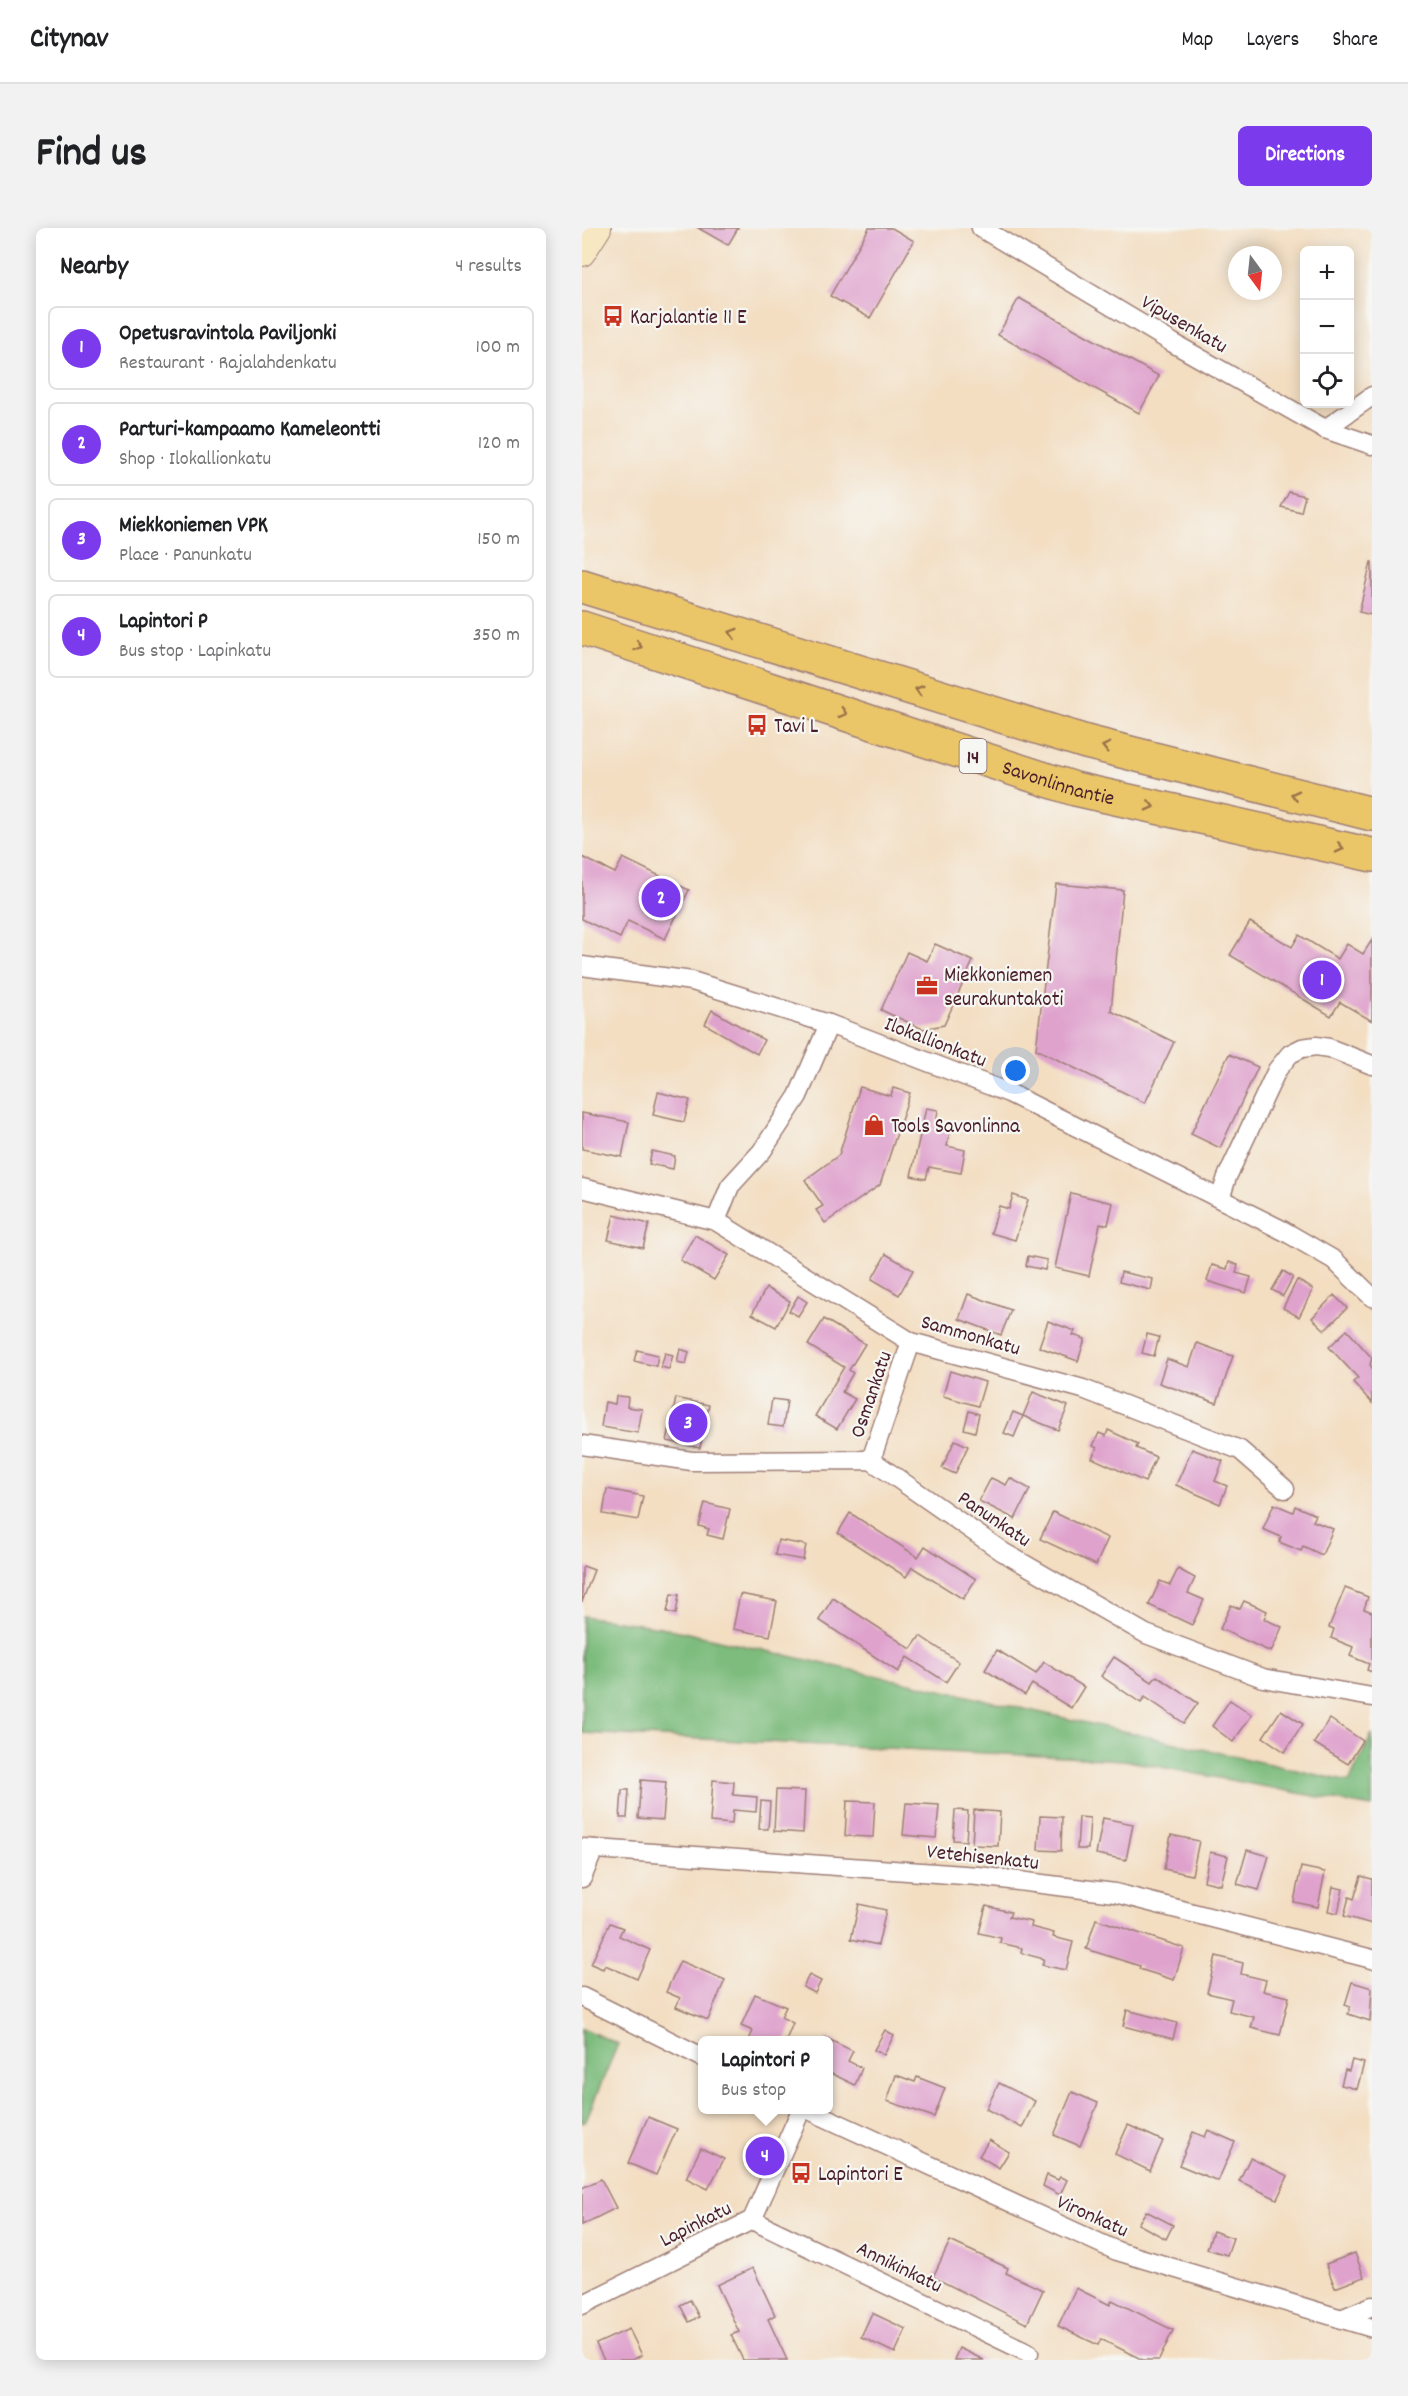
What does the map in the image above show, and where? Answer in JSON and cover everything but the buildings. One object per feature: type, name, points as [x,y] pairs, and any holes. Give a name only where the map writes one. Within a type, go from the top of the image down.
[{"type":"highway","name":"14","points":[[582,586],[1086,742],[1372,814]]},
{"type":"highway","name":"Savonlinnantie","points":[[582,628],[1075,789],[1372,855]]},
{"type":"street","points":[[582,253],[598,228]]},
{"type":"street","name":"Vipusenkatu","points":[[981,228],[1173,343],[1325,429],[1372,445]]},
{"type":"street","points":[[1325,429],[1372,396]]},
{"type":"street","name":"Ilokallionkatu","points":[[582,966],[692,981],[829,1023],[1009,1093],[1284,1231],[1334,1260],[1372,1297]]},
{"type":"street","points":[[716,1221],[730,1186],[762,1151],[798,1096],[829,1023]]},
{"type":"street","points":[[1220,1199],[1227,1177],[1277,1070],[1290,1054],[1302,1047],[1316,1046],[1329,1048],[1372,1065]]},
{"type":"street","name":"Sammonkatu","points":[[582,1188],[716,1221],[912,1342],[1083,1389],[1230,1446],[1240,1450],[1285,1489]]},
{"type":"street","name":"Osmankatu","points":[[871,1460],[912,1342]]},
{"type":"street","points":[[582,1445],[692,1461],[871,1460]]},
{"type":"street","name":"Panunkatu","points":[[871,1460],[1003,1552],[1146,1634],[1263,1678],[1372,1697]]},
{"type":"street","points":[[582,1878],[588,1849]]},
{"type":"street","name":"Vetehisenkatu","points":[[588,1849],[978,1876],[1114,1893],[1372,1959]]},
{"type":"street","points":[[582,1997],[698,2055]]},
{"type":"street","name":"Lapinkatu","points":[[582,2305],[752,2220],[799,2114]]},
{"type":"street","name":"Vironkatu","points":[[820,2114],[1117,2251],[1372,2328]]},
{"type":"street","name":"Annikinkatu","points":[[752,2220],[1029,2353]]},
{"type":"street","points":[[1341,2319],[1372,2306]]},
{"type":"green space","points":[[582,1616],[661,1627],[1349,1782],[1372,1734],[1372,1807],[1124,1760],[582,1733]]},
{"type":"green space","points":[[582,2028],[618,2044],[585,2122],[582,2123]]},
{"type":"place","name":"Karjalantie 11 E","points":[[613,316]]},
{"type":"place","name":"Tavi L","points":[[757,725]]},
{"type":"place","name":"Parturi-kampaamo Kameleontti","points":[[661,898]]},
{"type":"place","name":"Opetusravintola Paviljonki","points":[[1322,980]]},
{"type":"place","name":"Miekkoniemen seurakuntakoti","points":[[927,986]]},
{"type":"place","name":"Tools Savonlinna","points":[[874,1125]]},
{"type":"place","name":"Miekkoniemen VPK","points":[[688,1423]]},
{"type":"place","name":"Lapintori P","points":[[765,2156]]},
{"type":"place","name":"Lapintori E","points":[[801,2173]]}]
